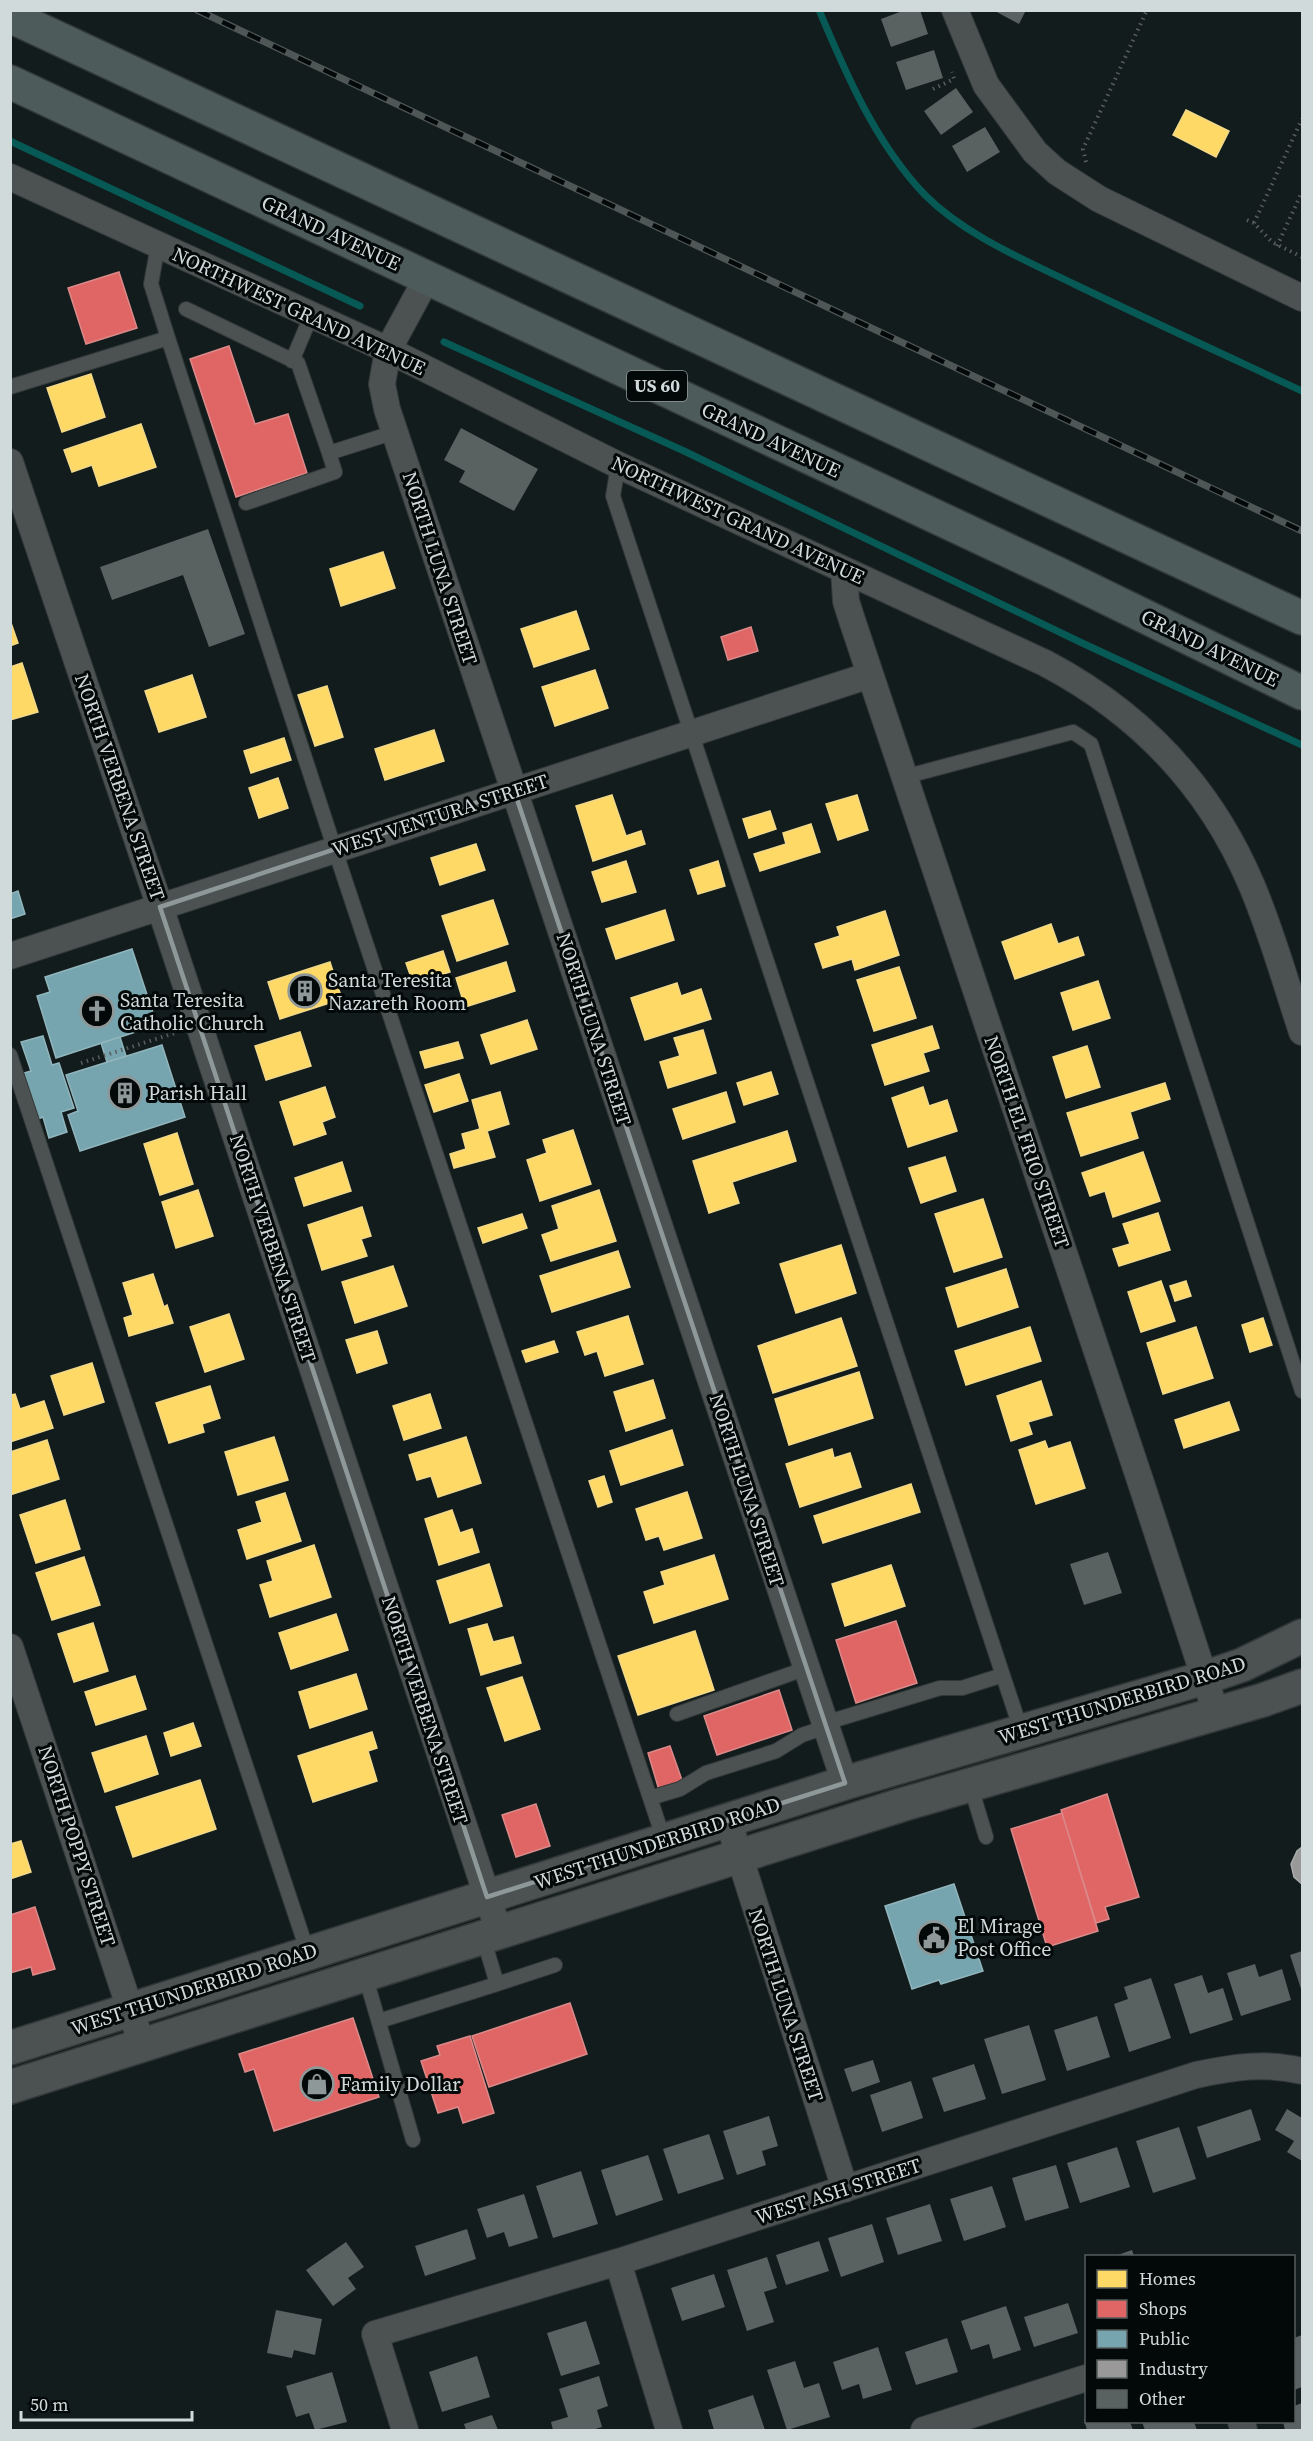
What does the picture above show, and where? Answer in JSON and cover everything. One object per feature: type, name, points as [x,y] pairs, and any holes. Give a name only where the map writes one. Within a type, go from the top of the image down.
[{"type":"highway","points":[[10,16],[1302,618]]},
{"type":"highway","name":"GRAND AVENUE","points":[[10,82],[1048,569],[1302,693]]},
{"type":"main road","name":"WEST THUNDERBIRD ROAD","points":[[10,2048],[845,1783],[1204,1678],[1242,1665],[1302,1636]]},
{"type":"main road","name":"WEST THUNDERBIRD ROAD","points":[[10,2086],[970,1784],[1302,1686]]},
{"type":"street","points":[[955,10],[986,84],[1035,152],[1057,172],[1099,199],[1302,298]]},
{"type":"street","name":"NORTHWEST GRAND AVENUE","points":[[10,177],[388,350],[618,465],[1069,675],[1092,689],[1125,713],[1152,739],[1185,773],[1208,805],[1241,862],[1256,896],[1302,1032]]},
{"type":"street","name":"NORTH LUNA STREET","points":[[427,278],[388,350],[382,384],[387,409],[845,1783]]},
{"type":"street","name":"NORTH VERBENA STREET","points":[[10,462],[160,907],[487,1897],[491,1934]]},
{"type":"street","name":"NORTH EL FRIO STREET","points":[[844,570],[846,601],[870,675],[1216,1713]]},
{"type":"street","name":"WEST VENTURA STREET","points":[[10,956],[870,675]]},
{"type":"street","name":"NORTH POPPY STREET","points":[[10,1647],[142,2045]]},
{"type":"street","name":"NORTH LUNA STREET","points":[[728,1820],[845,2189]]},
{"type":"street","name":"WEST ASH STREET","points":[[405,2430],[375,2334],[618,2262],[1196,2075],[1241,2066],[1281,2066],[1302,2071]]},
{"type":"street","points":[[618,2262],[669,2430]]},
{"type":"street","points":[[924,2430],[1085,2378]]},
{"type":"lane","points":[[158,245],[151,284],[168,338],[335,850],[664,1840]]},
{"type":"lane","points":[[186,309],[298,363],[335,472],[246,503]]},
{"type":"lane","points":[[292,361],[311,316]]},
{"type":"lane","points":[[10,387],[168,338]]},
{"type":"lane","points":[[329,453],[395,432]]},
{"type":"lane","points":[[618,465],[612,496],[1021,1730]]},
{"type":"lane","points":[[904,777],[1073,732],[1091,744],[1302,1391]]},
{"type":"lane","points":[[10,1055],[308,1953]]},
{"type":"lane","points":[[677,1714],[807,1668]]},
{"type":"lane","points":[[650,1798],[680,1789],[706,1773],[776,1751],[802,1735],[826,1725],[940,1688],[962,1688],[1002,1675]]},
{"type":"lane","points":[[970,1784],[986,1837]]},
{"type":"lane","points":[[491,1934],[497,1984]]},
{"type":"lane","points":[[379,2021],[555,1965]]},
{"type":"lane","points":[[365,1973],[413,2140]]},
{"type":"path","points":[[1083,189],[1088,166],[1083,149],[1147,10]]},
{"type":"path","points":[[933,89],[954,79],[951,68]]},
{"type":"path","points":[[1254,223],[1302,119]]},
{"type":"path","points":[[1277,246],[1302,192]]},
{"type":"path","points":[[1247,220],[1254,223],[1277,246],[1302,257]]},
{"type":"path","points":[[81,1063],[178,1032]]},
{"type":"highlighted area","points":[[514,790],[845,1783],[487,1897],[160,907]]},
{"type":"building: Homes","points":[[1186,110],[1229,131],[1216,157],[1173,135]]},
{"type":"building: Homes","points":[[91,374],[105,417],[62,432],[47,388]]},
{"type":"building: Homes","points":[[141,424],[156,467],[99,486],[92,465],[72,472],[64,450]]},
{"type":"building: Homes","points":[[383,552],[395,588],[341,606],[330,569]]},
{"type":"building: Homes","points":[[576,611],[589,649],[534,667],[521,629]]},
{"type":"building: Homes","points":[[10,620],[18,643],[10,646]]},
{"type":"building: Homes","points":[[22,663],[38,712],[10,720],[10,667]]},
{"type":"building: Homes","points":[[595,670],[608,708],[555,726],[542,687]]},
{"type":"building: Homes","points":[[192,675],[206,717],[159,732],[145,691]]},
{"type":"building: Homes","points":[[327,686],[343,737],[315,746],[298,695]]},
{"type":"building: Homes","points":[[434,730],[444,761],[385,780],[375,749]]},
{"type":"building: Homes","points":[[284,738],[291,760],[251,773],[244,751]]},
{"type":"building: Homes","points":[[278,778],[288,808],[259,818],[249,788]]},
{"type":"building: Homes","points":[[612,795],[626,836],[641,831],[645,844],[593,861],[576,806]]},
{"type":"building: Homes","points":[[857,795],[868,830],[838,840],[826,804]]},
{"type":"building: Homes","points":[[770,811],[776,829],[749,838],[743,819]]},
{"type":"building: Homes","points":[[811,824],[820,852],[760,871],[754,854],[786,844],[783,833]]},
{"type":"building: Homes","points":[[476,844],[485,870],[440,885],[431,858]]},
{"type":"building: Homes","points":[[626,861],[636,892],[602,902],[592,872]]},
{"type":"building: Homes","points":[[718,861],[725,886],[698,894],[690,870]]},
{"type":"building: Homes","points":[[493,900],[508,944],[457,961],[442,916]]},
{"type":"building: Homes","points":[[665,910],[674,940],[616,959],[606,929]]},
{"type":"building: Homes","points":[[885,911],[899,955],[855,970],[852,959],[823,968],[815,944],[840,936],[837,927]]},
{"type":"building: Homes","points":[[1051,924],[1058,944],[1078,937],[1084,955],[1015,979],[1002,942]]},
{"type":"building: Homes","points":[[443,951],[450,972],[413,983],[406,963]]},
{"type":"building: Homes","name":"Santa Teresita Nazareth Room","points":[[330,962],[342,999],[280,1019],[268,982]]},
{"type":"building: Homes","points":[[506,962],[515,991],[465,1007],[456,978]]},
{"type":"building: Homes","points":[[899,967],[916,1018],[874,1031],[857,980]]},
{"type":"building: Homes","points":[[1098,981],[1110,1018],[1073,1030],[1061,993]]},
{"type":"building: Homes","points":[[677,983],[681,996],[701,989],[711,1019],[645,1040],[631,998]]},
{"type":"building: Homes","points":[[527,1020],[537,1049],[491,1064],[481,1035]]},
{"type":"building: Homes","points":[[932,1026],[939,1048],[923,1053],[929,1071],[885,1085],[872,1045]]},
{"type":"building: Homes","points":[[703,1030],[716,1073],[668,1088],[660,1062],[680,1056],[674,1038]]},
{"type":"building: Homes","points":[[300,1032],[311,1066],[266,1080],[255,1046]]},
{"type":"building: Homes","points":[[458,1042],[463,1058],[425,1068],[420,1052]]},
{"type":"building: Homes","points":[[1087,1046],[1100,1087],[1066,1098],[1053,1057]]},
{"type":"building: Homes","points":[[771,1072],[778,1094],[744,1105],[737,1083]]},
{"type":"building: Homes","points":[[459,1074],[468,1101],[434,1112],[425,1085]]},
{"type":"building: Homes","points":[[1165,1083],[1170,1099],[1130,1112],[1138,1138],[1081,1156],[1067,1113]]},
{"type":"building: Homes","points":[[325,1087],[335,1117],[322,1122],[326,1134],[294,1145],[280,1102]]},
{"type":"building: Homes","points":[[923,1087],[929,1106],[947,1100],[957,1131],[908,1147],[892,1098]]},
{"type":"building: Homes","points":[[500,1092],[509,1124],[487,1131],[495,1157],[454,1168],[450,1154],[466,1149],[462,1134],[480,1129],[472,1100]]},
{"type":"building: Homes","points":[[726,1092],[735,1122],[683,1139],[673,1109]]},
{"type":"building: Homes","points":[[573,1130],[591,1184],[540,1201],[527,1160],[547,1153],[543,1140]]},
{"type":"building: Homes","points":[[787,1131],[796,1161],[732,1182],[739,1203],[709,1213],[693,1161]]},
{"type":"building: Homes","points":[[177,1133],[193,1184],[160,1195],[144,1144]]},
{"type":"building: Homes","points":[[1143,1152],[1160,1201],[1113,1217],[1105,1191],[1090,1196],[1082,1173]]},
{"type":"building: Homes","points":[[945,1157],[956,1191],[921,1203],[909,1168]]},
{"type":"building: Homes","points":[[342,1162],[351,1191],[304,1206],[295,1178]]},
{"type":"building: Homes","points":[[198,1190],[213,1236],[176,1248],[162,1202]]},
{"type":"building: Homes","points":[[599,1190],[616,1241],[551,1261],[542,1235],[559,1229],[552,1206]]},
{"type":"building: Homes","points":[[983,1199],[1002,1257],[954,1272],[935,1214]]},
{"type":"building: Homes","points":[[362,1207],[371,1236],[361,1239],[367,1256],[322,1270],[308,1225]]},
{"type":"building: Homes","points":[[1158,1213],[1170,1250],[1119,1266],[1113,1249],[1130,1244],[1123,1224]]},
{"type":"building: Homes","points":[[522,1214],[527,1228],[483,1243],[478,1228]]},
{"type":"building: Homes","points":[[841,1245],[856,1293],[796,1313],[780,1264]]},
{"type":"building: Homes","points":[[618,1251],[630,1287],[552,1312],[540,1276]]},
{"type":"building: Homes","points":[[393,1266],[407,1306],[355,1323],[342,1282]]},
{"type":"building: Homes","points":[[1006,1269],[1018,1307],[958,1327],[946,1288]]},
{"type":"building: Homes","points":[[153,1274],[164,1307],[167,1305],[173,1323],[129,1336],[124,1318],[133,1315],[123,1283]]},
{"type":"building: Homes","points":[[1161,1281],[1175,1321],[1141,1332],[1128,1292]]},
{"type":"building: Homes","points":[[1186,1281],[1191,1296],[1175,1301],[1170,1286]]},
{"type":"building: Homes","points":[[229,1314],[244,1359],[205,1372],[190,1327]]},
{"type":"building: Homes","points":[[628,1316],[643,1364],[605,1376],[597,1351],[585,1355],[577,1332]]},
{"type":"building: Homes","points":[[841,1318],[857,1366],[773,1393],[758,1346]]},
{"type":"building: Homes","points":[[1263,1318],[1272,1345],[1250,1352],[1242,1325]]},
{"type":"building: Homes","points":[[1030,1327],[1041,1361],[966,1385],[955,1351]]},
{"type":"building: Homes","points":[[1196,1327],[1213,1378],[1163,1394],[1147,1343]]},
{"type":"building: Homes","points":[[377,1331],[387,1363],[357,1373],[346,1340]]},
{"type":"building: Homes","points":[[554,1341],[558,1352],[526,1362],[522,1351]]},
{"type":"building: Homes","points":[[92,1363],[104,1402],[64,1415],[51,1376]]},
{"type":"building: Homes","points":[[859,1372],[873,1418],[789,1445],[775,1399]]},
{"type":"building: Homes","points":[[653,1380],[665,1418],[626,1431],[614,1392]]},
{"type":"building: Homes","points":[[1041,1381],[1052,1415],[1028,1422],[1032,1434],[1011,1441],[997,1396]]},
{"type":"building: Homes","points":[[210,1386],[220,1418],[202,1424],[204,1432],[169,1443],[156,1403]]},
{"type":"building: Homes","points":[[15,1394],[20,1409],[44,1401],[53,1428],[10,1442],[10,1395]]},
{"type":"building: Homes","points":[[430,1394],[441,1428],[404,1440],[393,1406]]},
{"type":"building: Homes","points":[[1229,1402],[1239,1430],[1184,1448],[1175,1420]]},
{"type":"building: Homes","points":[[672,1430],[683,1465],[621,1485],[610,1451]]},
{"type":"building: Homes","points":[[274,1437],[288,1480],[238,1495],[225,1452]]},
{"type":"building: Homes","points":[[466,1437],[481,1483],[438,1497],[431,1476],[417,1480],[409,1455]]},
{"type":"building: Homes","points":[[47,1440],[59,1479],[10,1495],[10,1452]]},
{"type":"building: Homes","points":[[1045,1441],[1048,1449],[1070,1442],[1085,1488],[1036,1504],[1019,1450]]},
{"type":"building: Homes","points":[[832,1449],[834,1458],[850,1453],[861,1487],[800,1507],[786,1464]]},
{"type":"building: Homes","points":[[604,1476],[612,1502],[598,1507],[589,1481]]},
{"type":"building: Homes","points":[[911,1484],[920,1512],[823,1543],[814,1516]]},
{"type":"building: Homes","points":[[687,1492],[702,1538],[664,1550],[659,1536],[646,1540],[636,1509]]},
{"type":"building: Homes","points":[[285,1493],[301,1541],[247,1559],[238,1530],[262,1522],[256,1502]]},
{"type":"building: Homes","points":[[65,1500],[80,1549],[36,1563],[20,1515]]},
{"type":"building: Homes","points":[[452,1510],[460,1533],[472,1529],[479,1552],[439,1565],[425,1519]]},
{"type":"building: Homes","points":[[314,1545],[331,1597],[270,1617],[260,1585],[273,1581],[267,1561]]},
{"type":"building: Homes","points":[[714,1555],[728,1599],[654,1623],[644,1592],[665,1585],[661,1572]]},
{"type":"building: Homes","points":[[84,1557],[100,1605],[52,1620],[36,1573]]},
{"type":"building: Homes","points":[[489,1564],[502,1606],[450,1623],[437,1581]]},
{"type":"building: Homes","points":[[891,1565],[905,1606],[845,1626],[832,1584]]},
{"type":"building: Homes","points":[[336,1614],[348,1650],[291,1669],[279,1633]]},
{"type":"building: Homes","points":[[93,1623],[108,1671],[74,1682],[58,1634]]},
{"type":"building: Homes","points":[[487,1624],[493,1642],[513,1637],[521,1663],[481,1675],[468,1629]]},
{"type":"building: Homes","points":[[695,1631],[714,1690],[638,1715],[618,1656]]},
{"type":"building: Homes","points":[[356,1674],[367,1709],[310,1728],[299,1692]]},
{"type":"building: Homes","points":[[135,1676],[146,1709],[96,1725],[85,1692]]},
{"type":"building: Homes","points":[[522,1677],[540,1729],[505,1741],[487,1688]]},
{"type":"building: Homes","points":[[193,1723],[201,1746],[171,1756],[164,1733]]},
{"type":"building: Homes","points":[[372,1732],[377,1748],[368,1751],[377,1781],[313,1802],[298,1756]]},
{"type":"building: Homes","points":[[146,1736],[158,1774],[105,1792],[92,1753]]},
{"type":"building: Homes","points":[[200,1780],[216,1829],[133,1857],[116,1807]]},
{"type":"building: Homes","points":[[21,1841],[31,1872],[10,1879],[10,1844]]},
{"type":"building: Shops","points":[[119,272],[137,328],[86,344],[68,288]]},
{"type":"building: Shops","points":[[229,346],[255,424],[288,414],[307,473],[236,497],[190,359]]},
{"type":"building: Shops","points":[[751,627],[758,651],[728,660],[721,637]]},
{"type":"building: Shops","points":[[896,1621],[917,1683],[856,1703],[836,1640]]},
{"type":"building: Shops","points":[[779,1690],[792,1730],[717,1755],[704,1716]]},
{"type":"building: Shops","points":[[670,1746],[683,1783],[659,1790],[648,1753]]},
{"type":"building: Shops","points":[[1107,1794],[1139,1897],[1105,1907],[1109,1919],[1096,1923],[1061,1810]]},
{"type":"building: Shops","points":[[536,1804],[550,1846],[516,1857],[502,1815]]},
{"type":"building: Shops","points":[[1062,1813],[1098,1931],[1047,1947],[1011,1829]]},
{"type":"building: Shops","points":[[35,1907],[55,1969],[33,1975],[31,1967],[10,1973],[10,1915]]},
{"type":"building: Shops","points":[[570,2003],[587,2054],[489,2087],[472,2036]]},
{"type":"building: Shops","name":"Family Dollar","points":[[353,2018],[379,2097],[274,2131],[254,2069],[245,2072],[239,2054]]},
{"type":"building: Shops","points":[[470,2036],[494,2113],[463,2123],[458,2107],[438,2113],[421,2061],[440,2055],[437,2046]]},
{"type":"building: Public","points":[[18,891],[25,914],[10,919],[10,894]]},
{"type":"building: Public","name":"Santa Teresita Catholic Church","points":[[132,949],[157,1025],[56,1058],[37,996],[50,992],[45,977]]},
{"type":"building: Public","points":[[43,1036],[52,1065],[59,1063],[74,1108],[61,1112],[67,1132],[49,1138],[43,1117],[38,1119],[24,1073],[31,1071],[21,1042]]},
{"type":"building: Public","points":[[120,1037],[126,1056],[107,1062],[101,1043]]},
{"type":"building: Public","name":"Parish Hall","points":[[162,1045],[185,1117],[80,1151],[68,1115],[78,1111],[66,1075]]},
{"type":"building: Public","name":"El Mirage Post Office","points":[[954,1884],[983,1971],[941,1984],[939,1980],[912,1989],[885,1906]]},
{"type":"building: Industry","points":[[1302,1847],[1302,1884],[1294,1877],[1291,1864],[1297,1851]]},
{"type":"building: Other","points":[[905,10],[920,10],[928,34],[891,47],[881,19]]},
{"type":"building: Other","points":[[993,10],[1026,10],[1019,24]]},
{"type":"building: Other","points":[[934,50],[943,78],[906,90],[896,62]]},
{"type":"building: Other","points":[[956,88],[973,112],[941,135],[924,111]]},
{"type":"building: Other","points":[[985,127],[1000,152],[967,172],[952,146]]},
{"type":"building: Other","points":[[461,428],[538,469],[514,511],[459,482],[465,471],[444,460]]},
{"type":"building: Other","points":[[208,529],[245,634],[209,647],[183,575],[112,600],[100,567]]},
{"type":"building: Other","points":[[1108,1552],[1122,1593],[1084,1605],[1070,1564]]},
{"type":"building: Other","points":[[1302,1951],[1302,1992],[1290,1955]]},
{"type":"building: Other","points":[[1255,1964],[1259,1977],[1282,1969],[1291,2000],[1241,2016],[1227,1973]]},
{"type":"building: Other","points":[[1202,1975],[1208,1993],[1223,1988],[1233,2020],[1190,2034],[1174,1984]]},
{"type":"building: Other","points":[[1151,1978],[1171,2038],[1129,2052],[1114,2004],[1128,1999],[1124,1987]]},
{"type":"building: Other","points":[[1097,2016],[1110,2057],[1067,2071],[1054,2030]]},
{"type":"building: Other","points":[[1029,2025],[1046,2080],[1002,2094],[984,2039]]},
{"type":"building: Other","points":[[873,2060],[880,2082],[852,2092],[844,2069]]},
{"type":"building: Other","points":[[974,2064],[986,2099],[944,2112],[932,2078]]},
{"type":"building: Other","points":[[911,2081],[923,2118],[882,2132],[870,2095]]},
{"type":"building: Other","points":[[1251,2109],[1261,2140],[1207,2158],[1197,2127]]},
{"type":"building: Other","points":[[1287,2109],[1302,2118],[1302,2161],[1287,2152],[1294,2141],[1275,2130]]},
{"type":"building: Other","points":[[769,2116],[778,2146],[762,2151],[766,2165],[737,2175],[723,2131]]},
{"type":"building: Other","points":[[1179,2127],[1196,2179],[1153,2193],[1136,2141]]},
{"type":"building: Other","points":[[709,2134],[724,2179],[678,2194],[663,2149]]},
{"type":"building: Other","points":[[1117,2147],[1130,2187],[1080,2203],[1067,2163]]},
{"type":"building: Other","points":[[648,2155],[663,2200],[616,2216],[601,2170]]},
{"type":"building: Other","points":[[1056,2165],[1069,2208],[1025,2221],[1012,2178]]},
{"type":"building: Other","points":[[581,2171],[598,2224],[553,2238],[536,2186]]},
{"type":"building: Other","points":[[992,2186],[1006,2227],[964,2241],[950,2199]]},
{"type":"building: Other","points":[[524,2194],[538,2238],[509,2247],[504,2232],[487,2238],[477,2209]]},
{"type":"building: Other","points":[[930,2204],[942,2241],[898,2255],[886,2218]]},
{"type":"building: Other","points":[[872,2224],[884,2262],[841,2277],[828,2238]]},
{"type":"building: Other","points":[[467,2229],[476,2259],[425,2276],[415,2246]]},
{"type":"building: Other","points":[[819,2241],[829,2271],[786,2285],[776,2255]]},
{"type":"building: Other","points":[[346,2242],[364,2267],[348,2278],[356,2289],[333,2306],[306,2270]]},
{"type":"building: Other","points":[[1132,2250],[1134,2255],[1118,2255]]},
{"type":"building: Other","points":[[767,2257],[777,2288],[764,2292],[774,2322],[747,2331],[727,2270]]},
{"type":"building: Other","points":[[714,2274],[725,2307],[682,2321],[671,2288]]},
{"type":"building: Other","points":[[1068,2303],[1078,2333],[1034,2347],[1024,2317]]},
{"type":"building: Other","points":[[1006,2306],[1021,2350],[993,2359],[989,2344],[971,2350],[961,2321]]},
{"type":"building: Other","points":[[276,2310],[322,2319],[315,2355],[294,2350],[292,2358],[267,2353]]},
{"type":"building: Other","points":[[586,2321],[600,2364],[561,2376],[547,2333]]},
{"type":"building: Other","points":[[1302,2335],[1302,2387],[1295,2390],[1295,2338]]},
{"type":"building: Other","points":[[947,2338],[958,2372],[916,2385],[905,2352]]},
{"type":"building: Other","points":[[878,2347],[892,2390],[863,2399],[859,2384],[842,2390],[833,2362]]},
{"type":"building: Other","points":[[477,2356],[490,2397],[442,2412],[429,2372]]},
{"type":"building: Other","points":[[795,2361],[804,2388],[819,2383],[830,2417],[787,2430],[767,2370]]},
{"type":"building: Other","points":[[332,2372],[347,2422],[315,2430],[309,2413],[296,2417],[286,2386]]},
{"type":"building: Other","points":[[599,2376],[608,2406],[597,2410],[602,2427],[592,2430],[553,2430],[551,2422],[568,2417],[559,2389]]},
{"type":"building: Other","points":[[753,2395],[765,2430],[714,2430],[708,2410]]},
{"type":"building: Other","points":[[1302,2403],[1302,2430],[1285,2430],[1283,2423],[1295,2423],[1295,2406]]},
{"type":"building: Other","points":[[492,2415],[498,2430],[466,2430],[464,2424]]},
{"type":"building: Other","points":[[1084,2420],[1085,2423],[1130,2423],[1133,2430],[1087,2430]]},
{"type":"building: Other","points":[[1142,2423],[1194,2423],[1197,2430],[1145,2430]]},
{"type":"waterway","points":[[819,10],[851,83],[877,131],[907,175],[941,210],[977,235],[1017,256],[1302,391]]},
{"type":"waterway","points":[[10,141],[360,306]]},
{"type":"waterway","points":[[444,342],[684,451],[1080,642],[1302,745]]},
{"type":"railway","points":[[197,10],[1302,531]]},
{"type":"place","name":"Santa Teresita Nazareth Room","points":[[305,991]]},
{"type":"place","name":"Santa Teresita Catholic Church","points":[[97,1011]]},
{"type":"place","name":"Parish Hall","points":[[125,1093]]},
{"type":"place","name":"El Mirage Post Office","points":[[934,1938]]},
{"type":"place","name":"Family Dollar","points":[[317,2084]]}]
